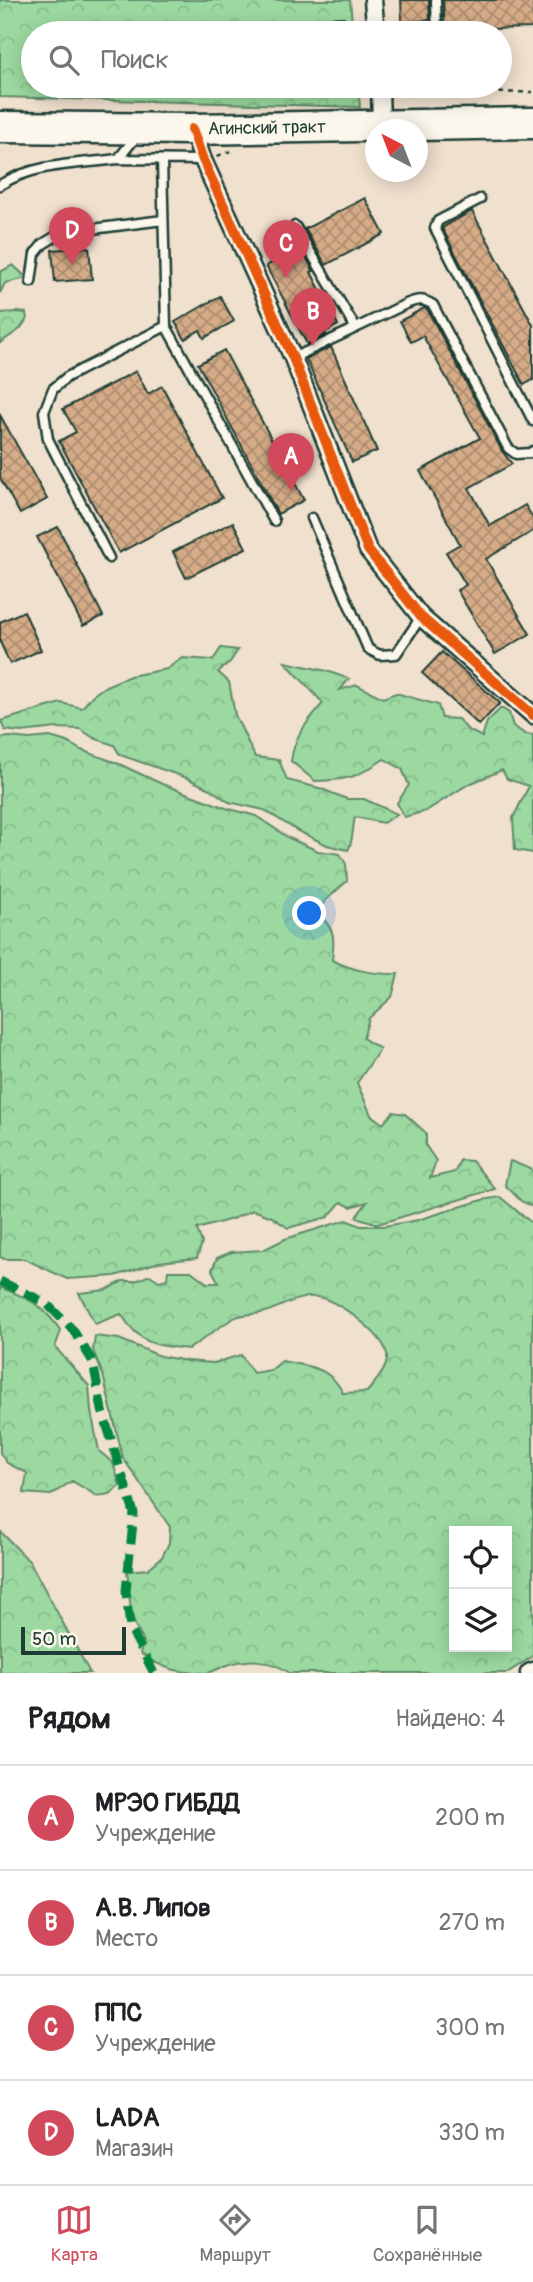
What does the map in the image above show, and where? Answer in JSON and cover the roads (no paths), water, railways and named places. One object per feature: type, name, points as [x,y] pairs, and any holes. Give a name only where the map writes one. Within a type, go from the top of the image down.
[{"type":"highway","name":"Агинский тракт","points":[[428,126],[533,123]]},
{"type":"highway","name":"Агинский тракт","points":[[0,127],[142,130],[365,127]]},
{"type":"street","points":[[373,0],[375,21]]},
{"type":"street","points":[[380,98],[381,119]]},
{"type":"street","points":[[192,130],[293,358],[368,550],[421,617],[533,715]]},
{"type":"lane","points":[[436,0],[437,21]]},
{"type":"lane","points":[[118,159],[142,130]]},
{"type":"lane","points":[[0,185],[14,176],[47,167],[118,159],[203,160]]},
{"type":"lane","points":[[162,160],[166,327],[274,521]]},
{"type":"lane","points":[[480,199],[438,221],[435,228],[533,421]]},
{"type":"lane","points":[[31,282],[35,254],[43,244],[61,233],[163,220]]},
{"type":"lane","points":[[295,226],[355,327]]},
{"type":"lane","points":[[293,358],[419,299],[426,300],[433,305],[508,448],[516,454],[533,451]]},
{"type":"lane","points":[[109,558],[48,439],[44,412],[53,389],[67,377],[166,327]]},
{"type":"lane","points":[[312,518],[368,649],[380,655],[396,654],[421,617]]},
{"type":"place","name":"LADA","points":[[72,265]]},
{"type":"place","name":"ППС","points":[[286,278]]},
{"type":"place","name":"А.В. Липов","points":[[313,346]]},
{"type":"place","name":"МРЭО ГИБДД","points":[[291,491]]}]
